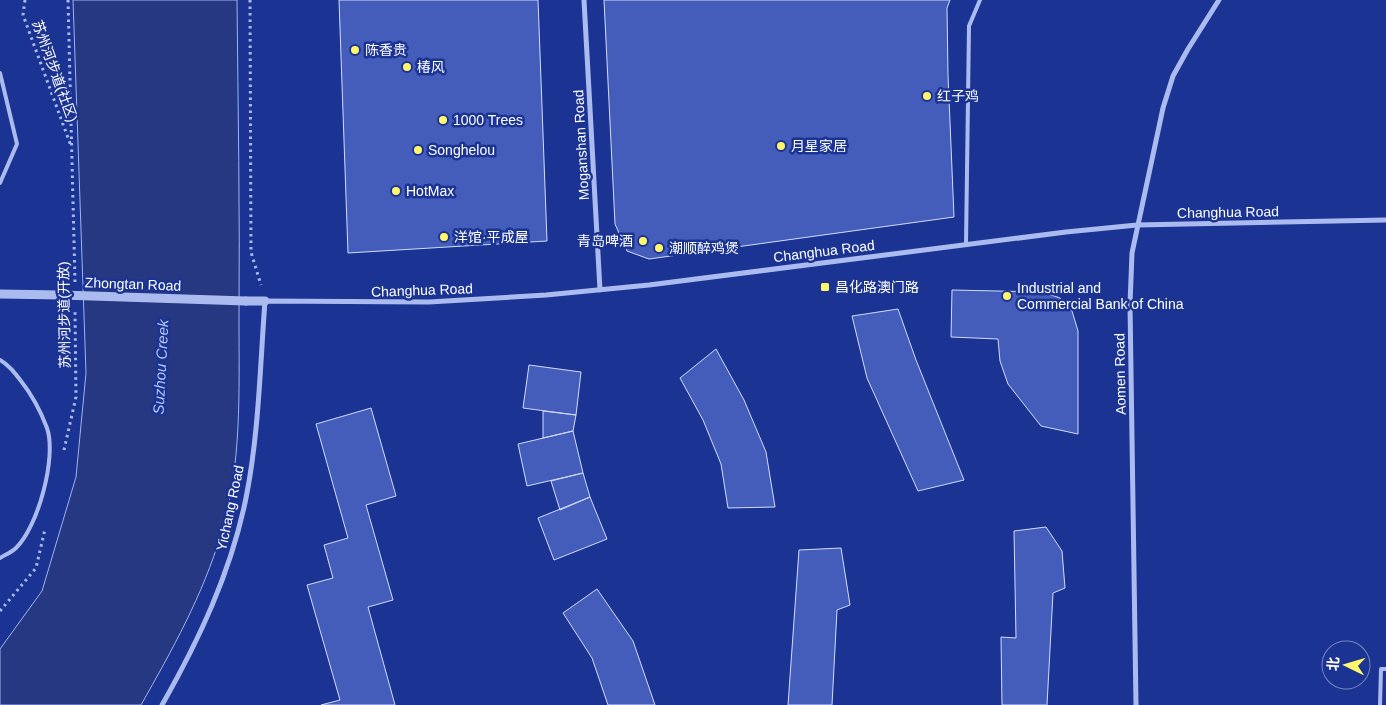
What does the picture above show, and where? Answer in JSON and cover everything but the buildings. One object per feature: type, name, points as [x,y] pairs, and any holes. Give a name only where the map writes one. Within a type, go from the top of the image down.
[{"type":"street","name":"Moganshan Road","points":[[584,0],[600,290]]},
{"type":"street","name":"Aomen Road","points":[[1136,705],[1130,304],[1132,253],[1163,108],[1173,76],[1219,0]]},
{"type":"street","name":"Changhua Road","points":[[265,301],[429,302],[600,290],[966,244],[1138,225],[1386,220]]},
{"type":"street","name":"Zhongtan Road","points":[[0,294],[265,301]]},
{"type":"street","name":"Yichang Road","points":[[162,705],[205,623],[230,560],[246,497],[255,431],[265,301]]},
{"type":"lane","points":[[966,244],[969,26],[980,0]]},
{"type":"lane","points":[[0,73],[17,144],[0,184]]},
{"type":"lane","points":[[0,360],[7,364],[32,395],[48,430],[50,464],[41,500],[30,527],[17,548],[0,558]]},
{"type":"lane","points":[[1380,705],[1381,669],[1386,669]]},
{"type":"path","name":"苏州河步道(社区)","points":[[26,0],[23,15],[72,149]]},
{"type":"path","name":"苏州河步道(开放)","points":[[68,0],[75,291]]},
{"type":"path","points":[[250,0],[251,252],[265,301]]},
{"type":"path","name":"苏州河步道(开放)","points":[[63,454],[76,397],[75,310]]},
{"type":"path","points":[[0,611],[36,568],[47,520]]},
{"type":"water","name":"Suzhou Creek","points":[[73,0],[237,0],[239,374],[236,455],[228,508],[214,557],[175,643],[141,705],[0,705],[0,649],[42,591],[76,477],[86,373]]},
{"type":"place","name":"陈香贵","points":[[355,50]]},
{"type":"place","name":"椿风","points":[[407,67]]},
{"type":"place","name":"红子鸡","points":[[927,96]]},
{"type":"place","name":"1000 Trees","points":[[443,120]]},
{"type":"place","name":"月星家居","points":[[781,146]]},
{"type":"place","name":"Songhelou","points":[[418,150]]},
{"type":"place","name":"HotMax","points":[[396,191]]},
{"type":"place","name":"洋馆·平成屋","points":[[444,237]]},
{"type":"place","name":"青岛啤酒","points":[[643,241]]},
{"type":"place","name":"潮顺醉鸡煲","points":[[659,248]]},
{"type":"place","name":"昌化路澳门路","points":[[825,287]]},
{"type":"place","name":"Industrial and Commercial Bank of China","points":[[1007,296]]}]
